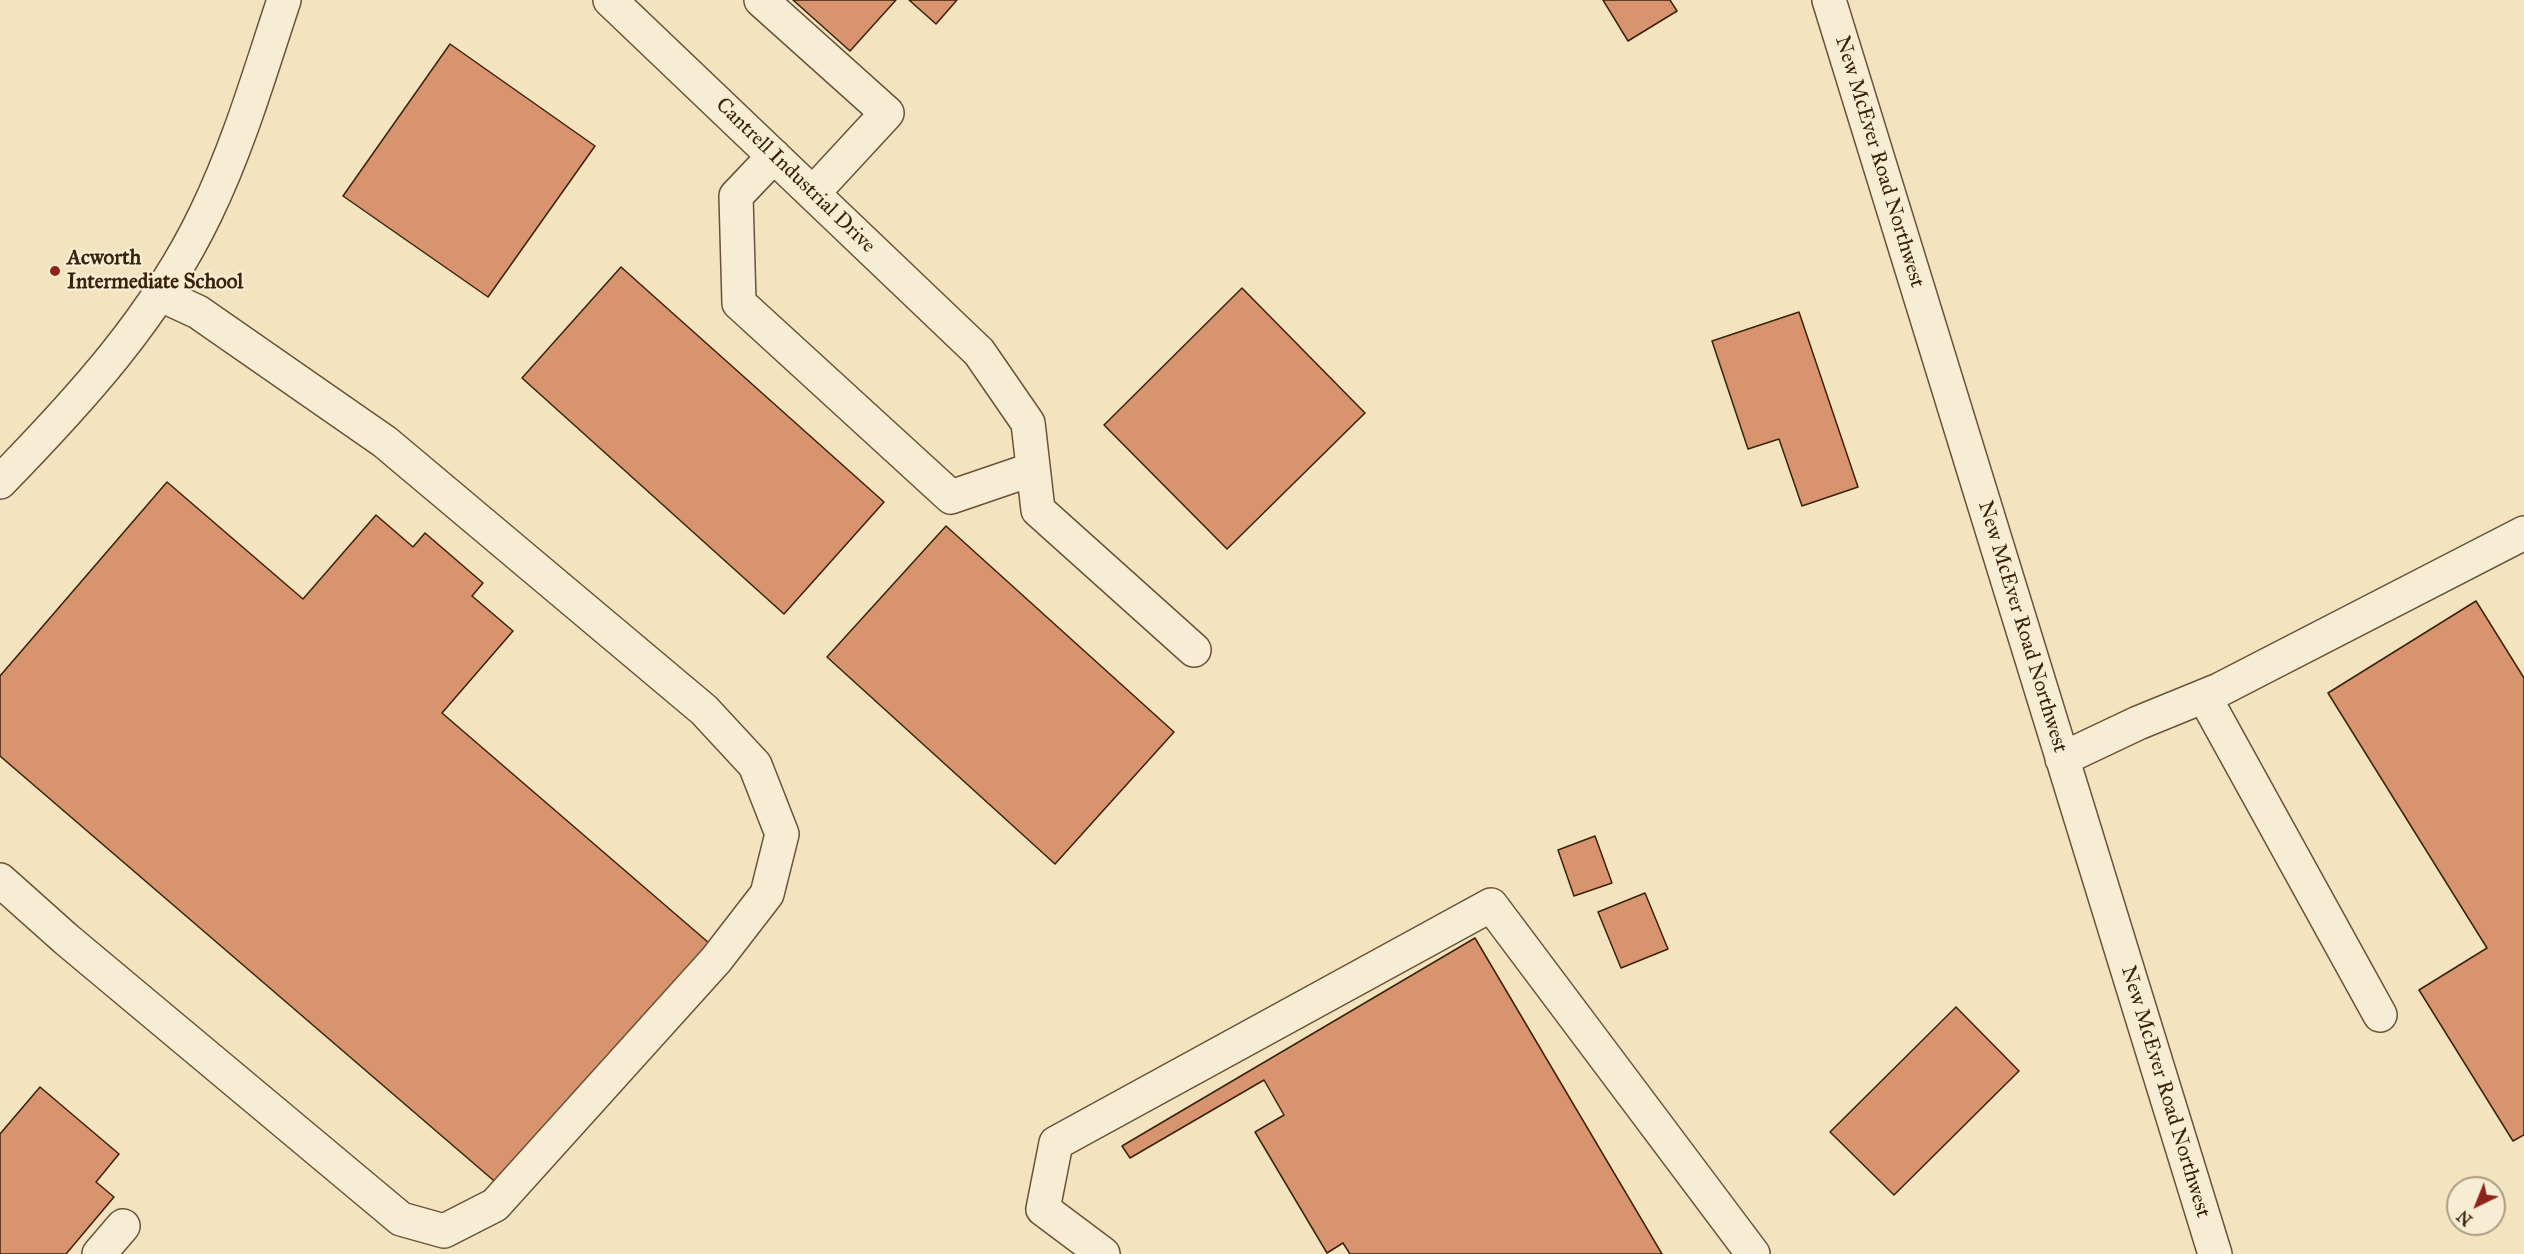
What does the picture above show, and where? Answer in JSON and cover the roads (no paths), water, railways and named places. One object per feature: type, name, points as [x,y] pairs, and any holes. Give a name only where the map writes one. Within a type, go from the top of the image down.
[{"type":"street","points":[[0,482],[53,428],[107,366],[159,294],[205,214],[240,134],[284,0]]},
{"type":"street","name":"Cantrell Industrial Drive","points":[[610,0],[979,352],[1028,423],[1038,510],[1194,650]]},
{"type":"street","points":[[760,0],[887,113],[813,193]]},
{"type":"street","name":"New McEver Road Northwest","points":[[1830,0],[2215,1254]]},
{"type":"street","points":[[774,156],[736,196],[739,303],[951,497],[1034,469]]},
{"type":"street","points":[[0,880],[75,946],[400,1219],[444,1231],[495,1205],[587,1106],[716,960],[767,894],[782,834],[755,765],[704,710],[386,442],[198,312],[159,294]]},
{"type":"street","points":[[2062,759],[2138,723],[2219,690],[2524,533]]},
{"type":"street","points":[[2204,696],[2379,1015]]},
{"type":"street","points":[[1103,1254],[1043,1209],[1056,1143],[1491,905],[1752,1254]]},
{"type":"street","points":[[99,1254],[123,1226]]},
{"type":"place","name":"Acworth Intermediate School","points":[[55,271]]}]
